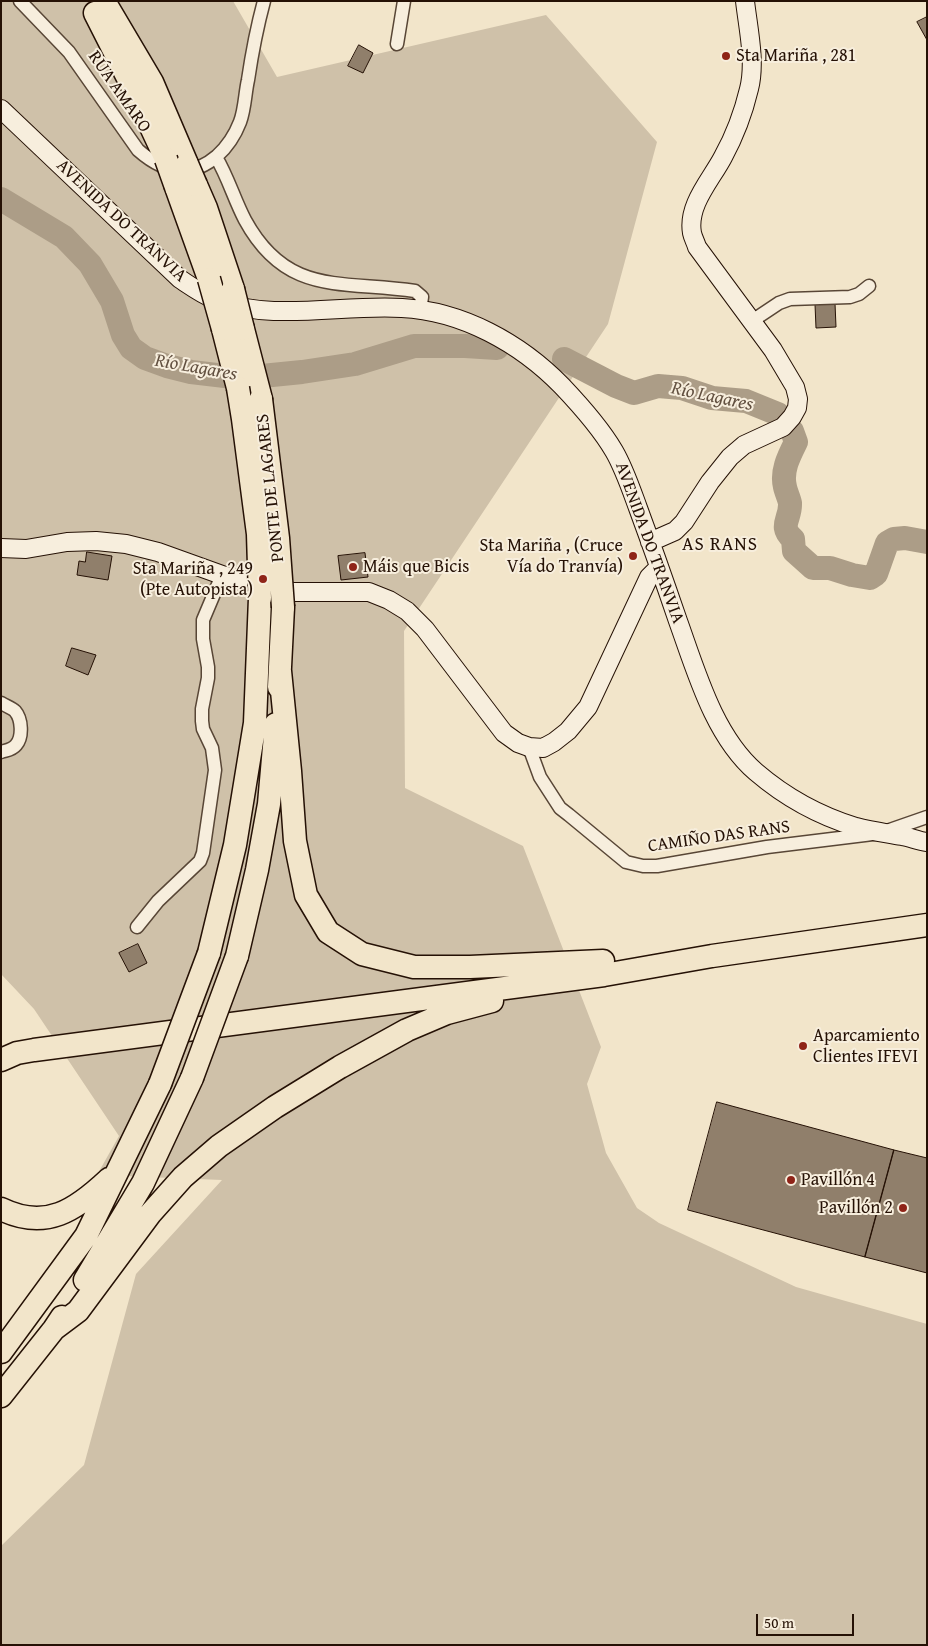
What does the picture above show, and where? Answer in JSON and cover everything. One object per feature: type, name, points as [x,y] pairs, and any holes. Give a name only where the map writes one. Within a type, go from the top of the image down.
[{"type":"highway","points":[[88,1],[131,84],[191,169]]},
{"type":"highway","points":[[104,1],[152,82],[191,169]]},
{"type":"highway","name":"PONTE DE LAGARES","points":[[1,1352],[86,1236],[160,1084],[209,954],[235,845],[256,723],[260,598],[258,534],[238,388],[209,280],[191,169]]},
{"type":"highway","name":"PONTE DE LAGARES","points":[[191,169],[210,217],[233,289],[261,399],[278,538],[282,607],[280,671]]},
{"type":"highway","points":[[1,1396],[54,1330],[143,1183],[192,1078],[237,956],[257,870],[269,804],[280,671]]},
{"type":"highway","points":[[280,671],[295,841],[306,895],[328,932],[362,954],[414,967],[555,964],[712,956]]},
{"type":"highway","points":[[1,1060],[18,1053],[34,1050],[604,975],[712,956],[927,925]]},
{"type":"highway","points":[[1,1046],[50,1032],[397,990],[555,964]]},
{"type":"highway","points":[[54,1330],[78,1311],[150,1214],[183,1177],[219,1146],[275,1107],[357,1057],[407,1030],[447,1013],[492,1001],[549,991],[604,975]]},
{"type":"highway","points":[[1,1210],[29,1218],[50,1218],[86,1200],[119,1170]]},
{"type":"main road","points":[[650,542],[675,531],[684,522],[710,482],[730,457],[744,445],[783,427],[797,408],[798,399],[795,387],[774,350],[697,247],[692,233],[692,220],[696,203],[724,156],[738,124],[750,88],[751,58],[744,1]]},
{"type":"main road","name":"AVENIDA DO TRANVIA","points":[[1,109],[180,279],[217,301],[264,312],[385,307],[448,315],[487,331],[529,357],[560,384],[590,417],[615,452],[630,486],[695,668],[724,732],[735,750],[755,771],[805,805],[854,826],[927,842]]},
{"type":"main road","points":[[1,548],[26,549],[67,542],[96,541],[126,544],[158,552],[222,575],[293,592],[369,592],[389,600],[407,611],[425,629],[504,733],[529,748],[543,748],[554,742],[568,731],[588,707],[649,577],[659,567]]},
{"type":"main road","name":"AVENIDA DO TRANVIA","points":[[904,836],[927,832]]},
{"type":"street","name":"RÚA AMARO","points":[[20,1],[69,52],[138,150],[162,166],[177,171],[191,169]]},
{"type":"street","points":[[191,169],[225,148],[232,139],[241,120],[256,32],[264,1]]},
{"type":"street","points":[[397,44],[404,1]]},
{"type":"street","points":[[191,169],[222,166],[245,220],[272,256],[289,269],[309,278],[330,283],[415,291],[422,297],[420,310]]},
{"type":"street","points":[[752,321],[779,303],[790,299],[850,297],[859,294],[869,286]]},
{"type":"street","points":[[137,927],[158,901],[200,861],[204,853],[215,763],[212,748],[203,729],[202,709],[208,678],[203,639],[204,620],[222,575]]},
{"type":"street","points":[[1,703],[14,710],[19,718],[21,732],[17,744],[12,749],[1,752]]},
{"type":"street","name":"CAMIÑO DAS RANS","points":[[529,748],[540,777],[560,808],[626,862],[635,865],[658,866],[767,847],[881,833],[927,817]]},
{"type":"shaded area","points":[[1,1],[233,1],[277,77],[546,15],[657,142],[608,324],[404,631],[405,788],[523,846],[601,1047],[587,1084],[606,1153],[637,1208],[659,1223],[796,1287],[927,1324],[927,1645],[1,1645],[1,1546],[84,1465],[136,1274],[222,1180],[97,1175],[119,1136],[34,1009],[1,974]]},
{"type":"building","points":[[927,17],[927,40],[917,22]]},
{"type":"building","points":[[359,45],[373,53],[363,73],[348,66]]},
{"type":"building","points":[[835,303],[836,327],[816,328],[815,304]]},
{"type":"building","points":[[87,552],[112,556],[108,580],[77,575],[79,561],[85,562]]},
{"type":"building","points":[[365,553],[368,577],[341,580],[338,556]]},
{"type":"building","points":[[72,648],[96,655],[88,675],[66,666]]},
{"type":"building","points":[[138,944],[147,963],[129,972],[119,953]]},
{"type":"building","name":"Pavillón 4","points":[[717,1102],[894,1150],[865,1257],[688,1210]]},
{"type":"building","name":"Pavillón 2","points":[[894,1150],[927,1158],[927,1273],[865,1257]]},
{"type":"waterway","name":"Río Lagares","points":[[1,199],[64,237],[90,264],[112,301],[123,335],[131,348],[145,358],[167,366],[191,372],[242,378],[355,364],[414,346],[497,348]]},
{"type":"waterway","name":"Río Lagares","points":[[564,359],[616,386],[634,393],[658,386],[682,388],[712,398],[746,401],[778,414]]},
{"type":"waterway","name":"Río Lagares","points":[[792,431],[796,442],[786,464],[784,475],[785,487],[790,503],[786,530],[793,539],[794,551],[813,568],[830,568],[870,578],[876,574],[887,543],[894,539],[905,538],[927,542]]},
{"type":"place","name":"Sta Mariña , 281","points":[[726,56]]},
{"type":"place","name":"Sta Mariña , (Cruce Vía do Tranvía)","points":[[633,556]]},
{"type":"place","name":"Máis que Bicis","points":[[353,567]]},
{"type":"place","name":"Sta Mariña , 249 (Pte Autopista)","points":[[263,579]]},
{"type":"place","name":"Aparcamiento Clientes IFEVI","points":[[803,1046]]},
{"type":"place","name":"Pavillón 4","points":[[791,1180]]},
{"type":"place","name":"Pavillón 2","points":[[903,1208]]},
{"type":"district","name":"AS RANS","points":[[720,545]]}]
